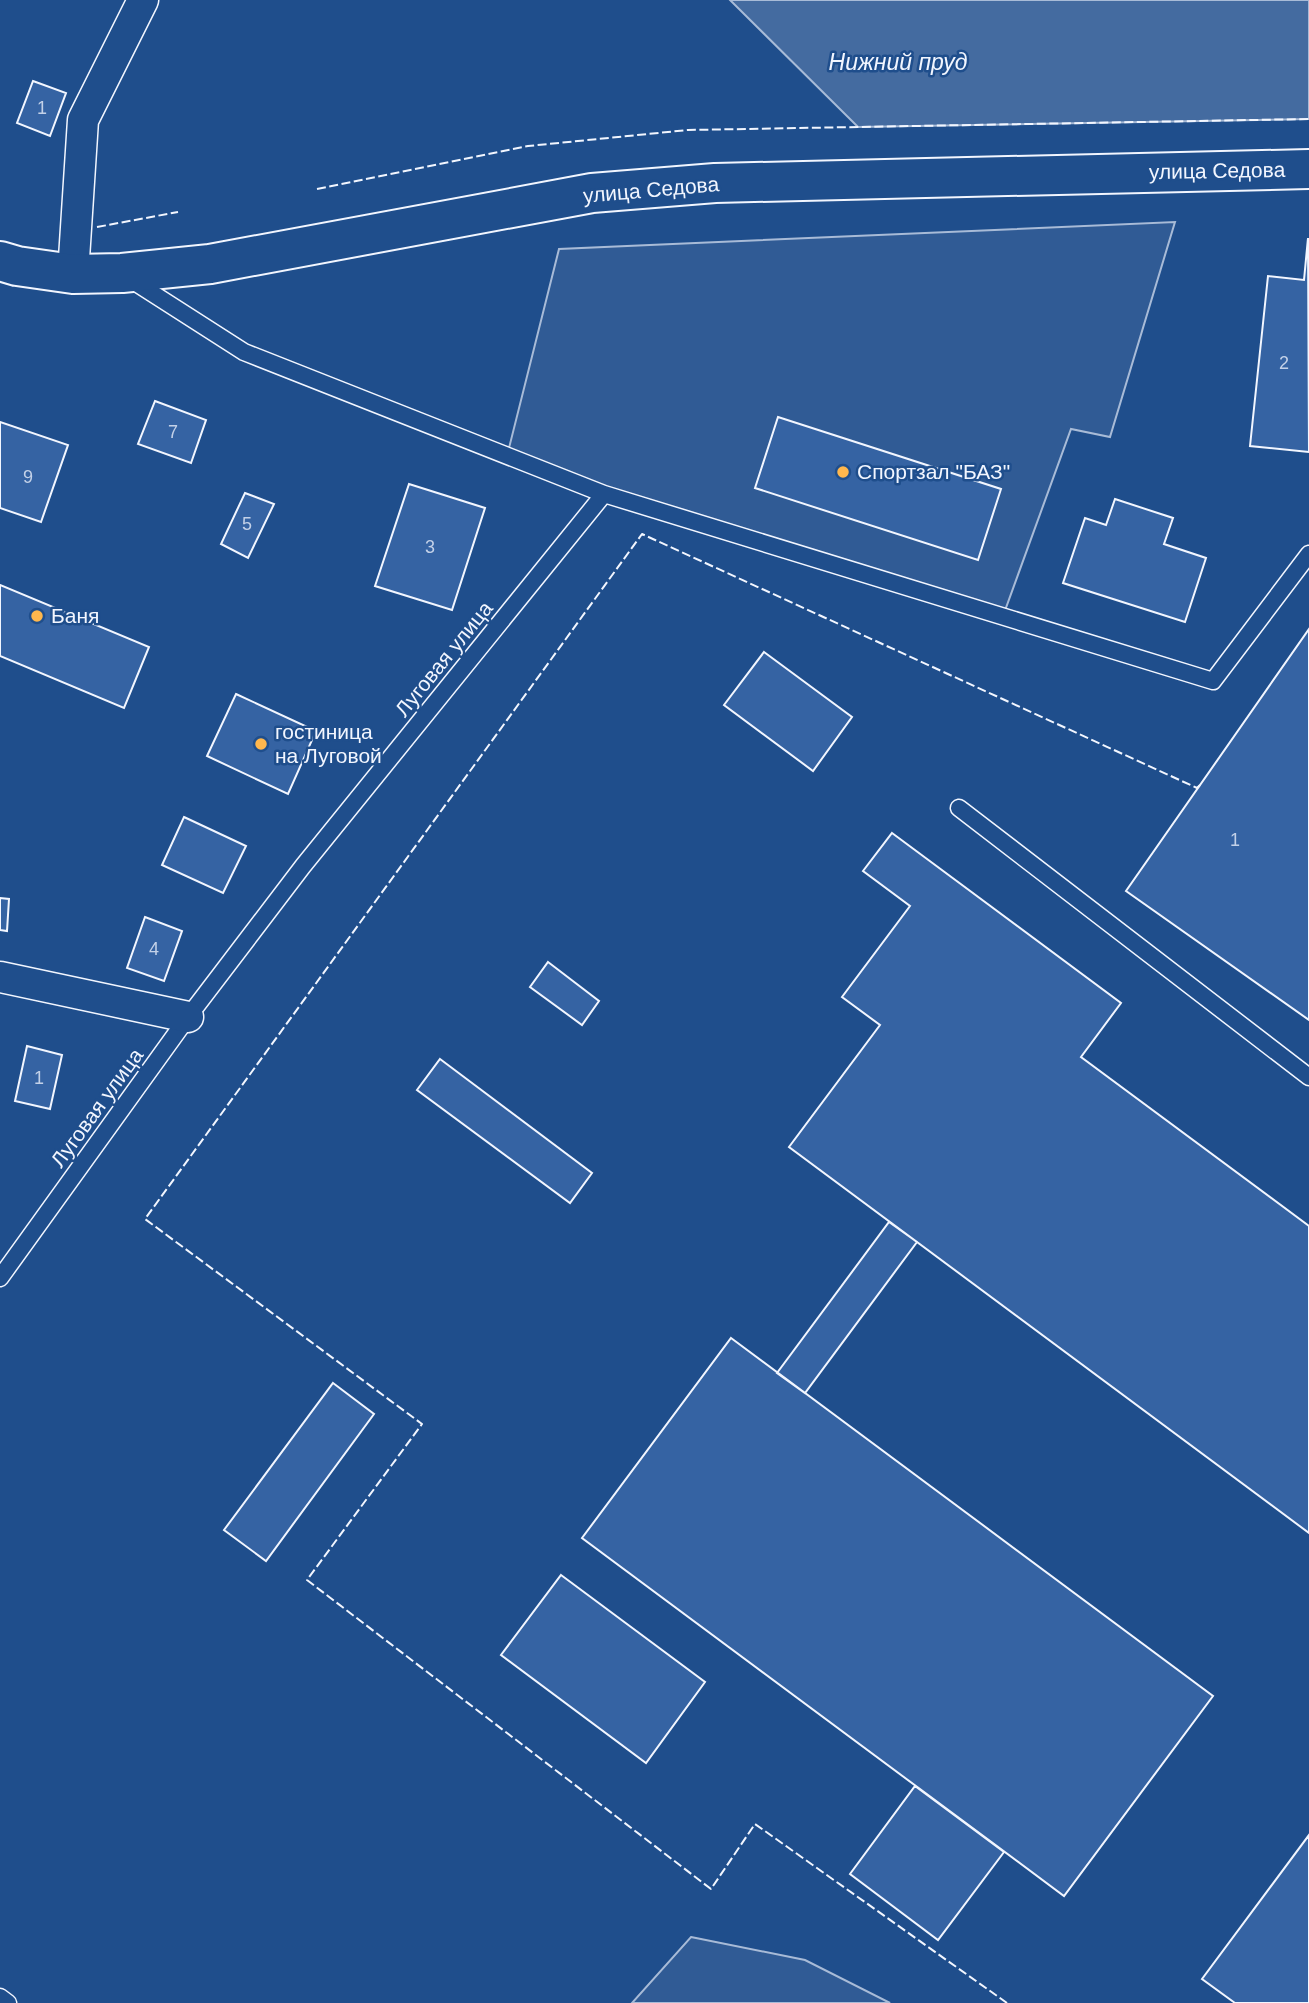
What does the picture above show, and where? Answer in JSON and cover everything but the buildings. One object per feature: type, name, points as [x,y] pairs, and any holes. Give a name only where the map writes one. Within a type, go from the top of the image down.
[{"type":"main road","name":"улица Седова","points":[[0,261],[73,274],[122,274],[210,264],[606,192],[715,183],[1309,169]]},
{"type":"street","points":[[73,274],[83,120],[143,0]]},
{"type":"street","points":[[0,977],[188,1017]]},
{"type":"lane","points":[[122,274],[244,352],[604,494],[1213,681],[1309,554]]},
{"type":"lane","name":"Луговая улица","points":[[0,1278],[188,1017],[303,866],[604,494]]},
{"type":"lane","points":[[959,808],[1309,1077]]},
{"type":"lane","points":[[0,1997],[7,2003]]},
{"type":"shaded area","points":[[1175,222],[1110,437],[1071,429],[1003,616],[507,456],[559,249]]},
{"type":"shaded area","points":[[691,1937],[805,1960],[890,2003],[632,2003]]},
{"type":"water","name":"Нижний пруд","points":[[730,0],[1309,0],[1309,119],[858,127]]},
{"type":"fence","points":[[317,189],[528,146],[688,130],[1309,119]]},
{"type":"fence","points":[[97,227],[178,212]]},
{"type":"fence","points":[[1007,2003],[755,1824],[711,1889],[307,1580],[422,1424],[145,1219],[642,534],[1197,788],[1200,785]]},
{"type":"place","name":"Спортзал \"БАЗ\"","points":[[843,472]]},
{"type":"place","name":"Баня","points":[[37,616]]},
{"type":"place","name":"гостиница на Луговой","points":[[261,744]]}]
